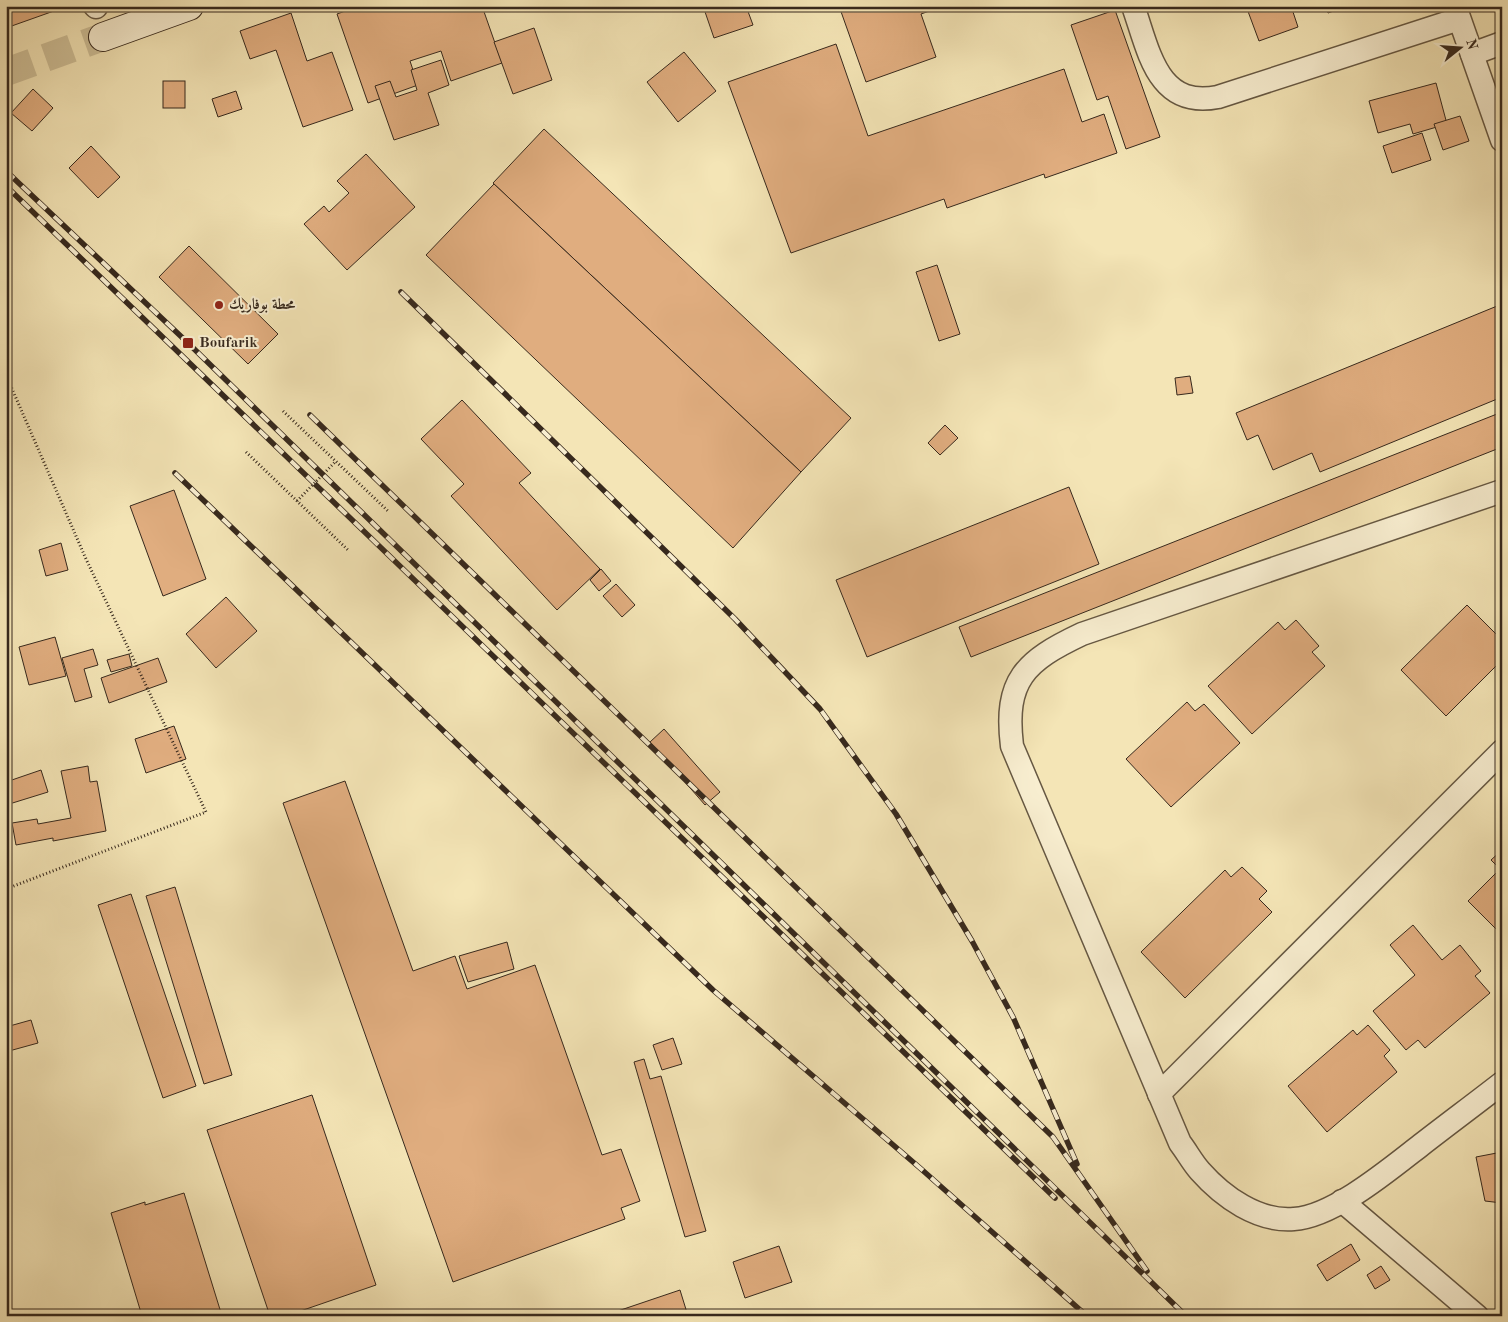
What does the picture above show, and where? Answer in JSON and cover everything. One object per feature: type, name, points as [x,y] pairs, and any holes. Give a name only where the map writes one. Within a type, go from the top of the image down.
[{"type":"main road","points":[[103,37],[189,6]]},
{"type":"street","points":[[1134,6],[1156,72],[1172,90],[1183,96],[1204,100],[1218,97],[1457,13],[1502,140]]},
{"type":"street","points":[[1472,54],[1502,43]]},
{"type":"street","points":[[1502,490],[1082,634],[1053,647],[1032,663],[1018,680],[1011,702],[1009,725],[1012,746],[1180,1143],[1200,1171],[1230,1200],[1263,1216],[1294,1220],[1314,1216],[1376,1179],[1502,1083]]},
{"type":"street","points":[[1159,1094],[1502,751]]},
{"type":"street","points":[[1342,1201],[1477,1316]]},
{"type":"path","points":[[6,375],[86,560],[206,812],[6,889]]},
{"type":"path","points":[[282,411],[389,512]]},
{"type":"path","points":[[246,452],[348,550]]},
{"type":"path","points":[[297,501],[336,461]]},
{"type":"building","points":[[6,6],[68,6],[6,28]]},
{"type":"building","points":[[359,6],[482,6],[502,63],[451,81],[441,51],[410,61],[418,85],[368,103],[337,14]]},
{"type":"building","points":[[703,6],[746,6],[753,25],[714,38]]},
{"type":"building","points":[[839,6],[943,6],[921,14],[936,57],[866,82]]},
{"type":"building","points":[[1246,6],[1291,6],[1298,27],[1259,41]]},
{"type":"building","points":[[1325,6],[1348,6],[1328,13]]},
{"type":"building","points":[[1115,10],[1160,137],[1126,149],[1108,96],[1097,100],[1071,25]]},
{"type":"building","points":[[291,13],[307,61],[332,52],[353,110],[303,127],[276,50],[250,59],[240,31]]},
{"type":"building","points":[[534,28],[552,80],[513,94],[494,42]]},
{"type":"building","points":[[836,44],[868,136],[1064,69],[1082,122],[1104,114],[1117,153],[1045,178],[1044,174],[947,208],[944,199],[791,253],[728,82]]},
{"type":"building","points":[[684,52],[716,91],[678,122],[647,82]]},
{"type":"building","points":[[441,60],[449,85],[428,93],[439,125],[394,140],[375,86],[390,81],[396,97],[417,90],[411,70]]},
{"type":"building","points":[[163,81],[185,81],[185,108],[163,108]]},
{"type":"building","points":[[1436,83],[1447,124],[1413,134],[1410,124],[1378,133],[1369,101]]},
{"type":"building","points":[[33,89],[53,108],[32,131],[11,113]]},
{"type":"building","points":[[236,91],[242,109],[218,117],[212,99]]},
{"type":"building","points":[[1460,116],[1469,141],[1443,150],[1434,124]]},
{"type":"building","points":[[544,129],[851,418],[801,472],[493,183]]},
{"type":"building","points":[[1422,133],[1431,160],[1392,173],[1383,146]]},
{"type":"building","points":[[91,146],[120,177],[98,198],[69,168]]},
{"type":"building","points":[[366,154],[415,207],[347,270],[304,224],[324,206],[329,212],[349,193],[337,181]]},
{"type":"building","points":[[494,184],[801,472],[733,548],[426,255]]},
{"type":"building","name":"محطة بوفاريك","points":[[189,246],[278,334],[248,364],[159,277]]},
{"type":"building","points":[[937,265],[960,334],[939,341],[916,272]]},
{"type":"building","points":[[1502,304],[1502,397],[1320,472],[1312,453],[1273,470],[1258,435],[1247,440],[1236,413]]},
{"type":"building","points":[[1190,376],[1193,393],[1177,395],[1175,378]]},
{"type":"building","points":[[462,400],[531,473],[519,483],[600,569],[557,610],[451,496],[464,484],[421,439]]},
{"type":"building","points":[[1502,412],[1502,447],[971,657],[959,627]]},
{"type":"building","points":[[945,425],[958,438],[940,455],[928,443]]},
{"type":"building","points":[[1069,487],[1099,564],[867,657],[836,580]]},
{"type":"building","points":[[174,490],[206,579],[163,596],[130,506]]},
{"type":"building","points":[[61,543],[68,570],[46,576],[39,550]]},
{"type":"building","points":[[601,569],[611,581],[599,591],[590,580]]},
{"type":"building","points":[[616,584],[635,605],[622,617],[603,596]]},
{"type":"building","points":[[226,597],[257,631],[216,668],[186,634]]},
{"type":"building","points":[[1467,605],[1502,640],[1502,660],[1446,716],[1401,670]]},
{"type":"building","points":[[1296,620],[1319,646],[1312,652],[1325,666],[1252,734],[1208,686],[1278,622],[1285,630]]},
{"type":"building","points":[[55,637],[66,676],[29,685],[19,647]]},
{"type":"building","points":[[93,649],[98,665],[84,669],[92,697],[75,702],[62,658]]},
{"type":"building","points":[[129,654],[132,666],[111,672],[107,660]]},
{"type":"building","points":[[158,658],[167,682],[109,703],[101,678]]},
{"type":"building","points":[[1187,702],[1195,711],[1204,704],[1240,743],[1171,807],[1126,759]]},
{"type":"building","points":[[174,726],[186,759],[146,773],[135,739]]},
{"type":"building","points":[[664,729],[720,792],[705,805],[650,742]]},
{"type":"building","points":[[88,766],[90,782],[97,781],[106,831],[53,841],[53,838],[16,845],[12,823],[37,819],[38,824],[71,818],[61,771]]},
{"type":"building","points":[[41,770],[48,792],[6,805],[6,782]]},
{"type":"building","points":[[345,781],[413,971],[455,956],[467,989],[535,965],[602,1155],[621,1149],[640,1201],[621,1208],[625,1219],[453,1282],[283,803]]},
{"type":"building","points":[[1502,850],[1502,935],[1468,901],[1500,869],[1491,860]]},
{"type":"building","points":[[1242,867],[1267,891],[1259,899],[1272,912],[1185,998],[1141,952],[1225,870],[1231,877]]},
{"type":"building","points":[[175,887],[232,1075],[204,1084],[146,896]]},
{"type":"building","points":[[131,894],[196,1086],[163,1098],[98,905]]},
{"type":"building","points":[[1413,925],[1442,960],[1460,945],[1481,971],[1475,976],[1490,993],[1425,1048],[1418,1040],[1406,1050],[1373,1011],[1415,975],[1390,945]]},
{"type":"building","points":[[507,942],[514,969],[468,982],[459,956]]},
{"type":"building","points":[[31,1020],[38,1043],[9,1051],[6,1042],[6,1027]]},
{"type":"building","points":[[1368,1025],[1390,1050],[1384,1056],[1397,1072],[1327,1132],[1288,1086],[1353,1030],[1357,1035]]},
{"type":"building","points":[[673,1038],[682,1064],[662,1070],[653,1045]]},
{"type":"building","points":[[644,1059],[650,1079],[661,1076],[706,1231],[685,1237],[634,1062]]},
{"type":"building","points":[[312,1095],[376,1285],[286,1316],[270,1316],[207,1130]]},
{"type":"building","points":[[1502,1152],[1502,1203],[1485,1201],[1476,1157]]},
{"type":"building","points":[[184,1193],[222,1316],[142,1316],[111,1213],[145,1202],[145,1205]]},
{"type":"building","points":[[1502,1225],[1502,1282],[1501,1282],[1497,1265]]},
{"type":"building","points":[[1351,1244],[1360,1260],[1327,1281],[1317,1265]]},
{"type":"building","points":[[779,1246],[792,1282],[745,1298],[733,1262]]},
{"type":"building","points":[[1381,1266],[1390,1280],[1375,1289],[1367,1275]]},
{"type":"building","points":[[680,1290],[688,1316],[603,1316]]},
{"type":"tunnel","points":[[6,72],[103,37]]},
{"type":"railway","points":[[6,171],[188,343],[1186,1316]]},
{"type":"railway","points":[[6,186],[1055,1198]]},
{"type":"railway","points":[[401,292],[735,619],[820,709],[896,814],[972,941],[1013,1017],[1077,1164]]},
{"type":"railway","points":[[310,415],[1053,1137],[1147,1271]]},
{"type":"railway","points":[[175,473],[713,990],[920,1168],[1087,1316]]},
{"type":"place","name":"محطة بوفاريك","points":[[219,305]]},
{"type":"place","name":"Boufarik","points":[[188,343]]}]
